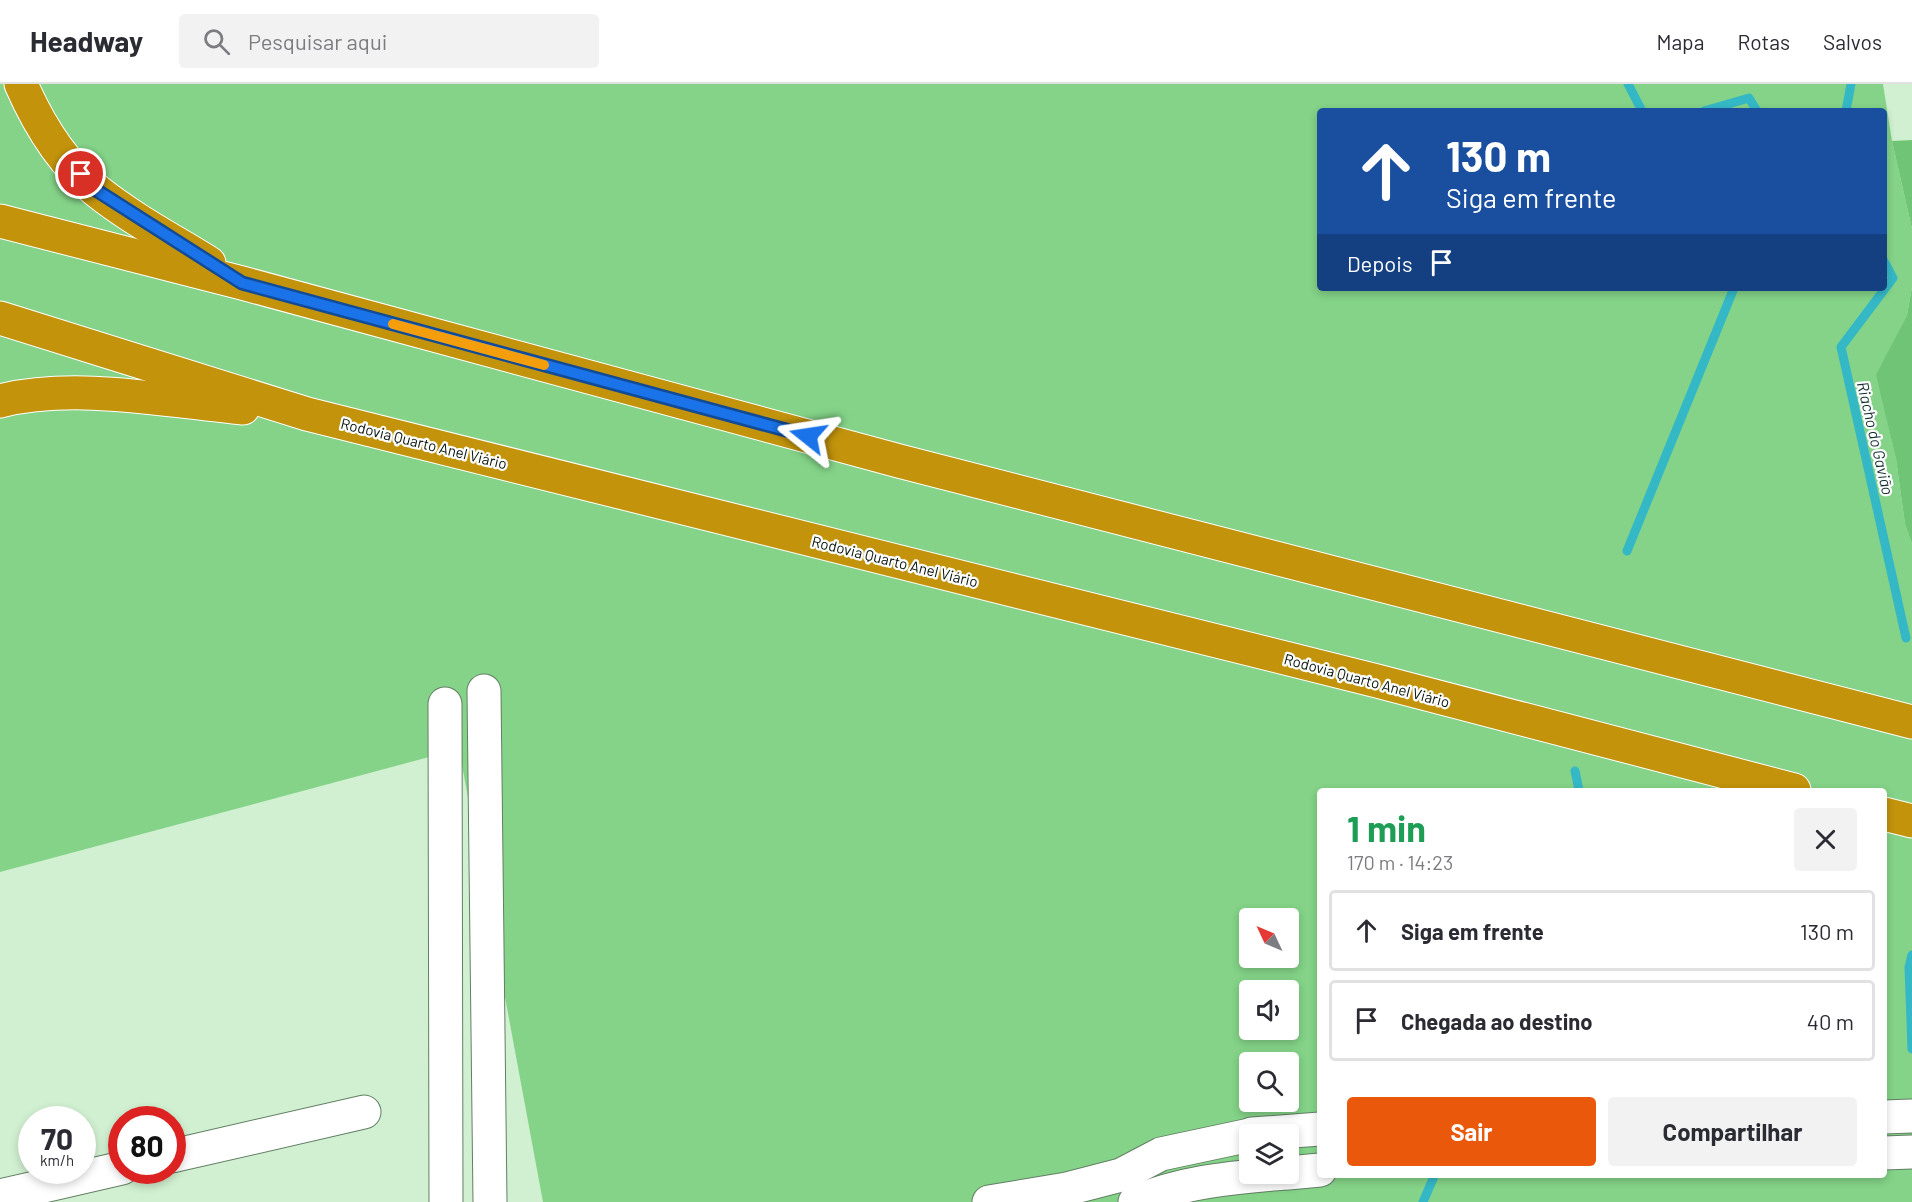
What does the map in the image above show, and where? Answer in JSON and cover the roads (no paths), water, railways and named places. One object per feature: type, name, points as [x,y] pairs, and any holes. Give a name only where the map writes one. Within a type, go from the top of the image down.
[{"type":"highway","points":[[21,84],[41,124],[66,159],[96,190],[242,283]]},
{"type":"highway","points":[[0,221],[242,283],[899,461],[1912,722]]},
{"type":"highway","name":"Rodovia Quarto Anel Viário","points":[[0,318],[307,414],[1365,678],[1786,788]]},
{"type":"highway","points":[[0,401],[28,394],[113,396],[307,414]]},
{"type":"highway","points":[[1887,815],[1912,821]]},
{"type":"street","points":[[484,691],[490,1202]]},
{"type":"street","points":[[445,704],[446,1202]]},
{"type":"street","points":[[186,1153],[364,1112]]},
{"type":"street","points":[[1887,1117],[1912,1116]]},
{"type":"street","points":[[1299,1131],[1317,1129]]},
{"type":"street","points":[[989,1202],[1067,1189],[1121,1175],[1161,1154],[1239,1137]]},
{"type":"street","points":[[1887,1153],[1912,1152]]},
{"type":"street","points":[[1299,1172],[1317,1170]]},
{"type":"street","points":[[0,1196],[108,1171]]},
{"type":"street","points":[[1135,1202],[1160,1191],[1202,1180],[1239,1177]]},
{"type":"waterway","points":[[1628,84],[1640,108]]},
{"type":"waterway","name":"Riacho do Gavião","points":[[1847,108],[1851,84]]},
{"type":"waterway","points":[[1714,108],[1749,98],[1755,108]]},
{"type":"waterway","name":"Riacho do Gavião","points":[[1887,267],[1893,278],[1887,286]]},
{"type":"waterway","points":[[1627,551],[1733,291]]},
{"type":"waterway","name":"Riacho do Gavião","points":[[1883,291],[1841,347],[1906,638]]},
{"type":"waterway","points":[[1575,771],[1579,788]]},
{"type":"waterway","name":"Riacho do Gavião","points":[[1912,955],[1909,967],[1912,1049]]},
{"type":"waterway","points":[[1423,1202],[1433,1178]]}]
